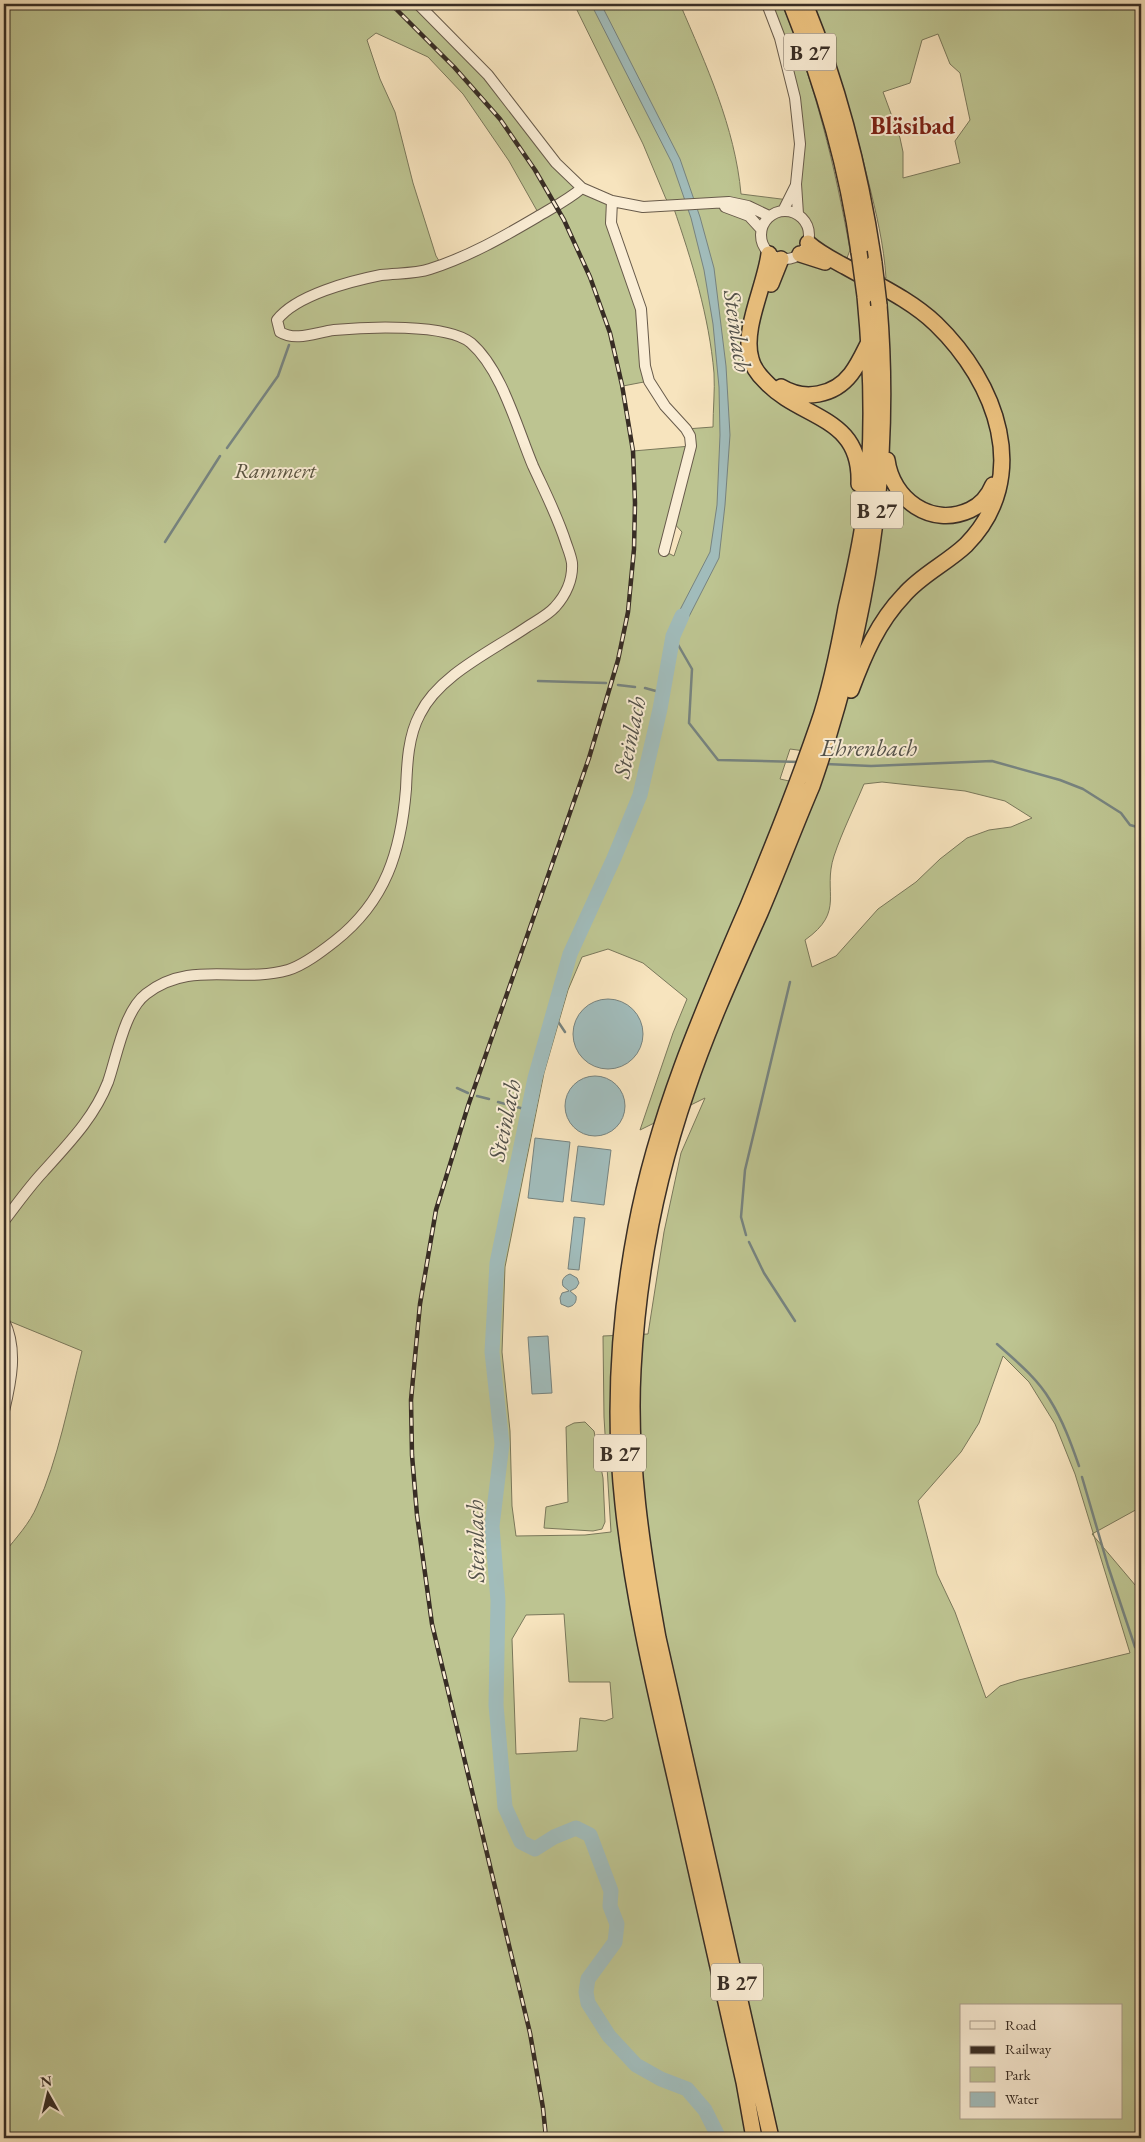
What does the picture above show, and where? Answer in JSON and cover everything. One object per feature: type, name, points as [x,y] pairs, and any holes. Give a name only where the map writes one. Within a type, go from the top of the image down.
[{"type":"highway","name":"B 27","points":[[754,2138],[744,2082],[662,1717],[632,1569],[623,1501],[619,1438],[619,1371],[624,1298],[637,1223],[653,1155],[674,1086],[699,1019],[751,898],[796,783],[819,749],[820,718],[836,656],[864,515],[871,413],[865,296],[859,252],[839,148],[812,59],[791,4]]},
{"type":"highway","name":"B 27","points":[[771,2138],[676,1717],[645,1564],[636,1497],[633,1371],[638,1298],[650,1225],[686,1090],[812,786],[819,749],[855,642],[873,549],[881,473],[884,376],[874,262],[865,205],[848,131],[830,71],[805,4]]},
{"type":"highway","points":[[804,248],[902,306],[933,329],[958,355],[972,376],[987,405],[994,432],[996,475],[990,494],[978,506],[962,514],[944,516],[926,513],[913,505],[900,493],[891,478],[887,461],[888,410],[884,376]]},
{"type":"highway","points":[[804,248],[826,256],[901,298],[940,329],[963,354],[983,387],[995,416],[1003,459],[1003,474],[996,496],[982,525],[966,545],[904,594],[881,625],[870,642],[839,721],[819,749]]},
{"type":"highway","points":[[775,257],[774,274],[757,324],[755,342],[757,358],[762,370],[773,382],[791,393],[807,395],[827,392],[844,382],[852,373],[868,344]]},
{"type":"highway","points":[[775,257],[767,273],[751,327],[750,359],[757,373],[770,387],[791,402],[824,418],[849,440],[856,455],[860,472],[857,556]]},
{"type":"street","points":[[418,4],[488,75],[556,162],[582,188],[612,201],[643,207],[739,204],[769,216]]},
{"type":"street","points":[[767,4],[780,38],[795,98],[800,144],[796,184],[798,214],[808,227],[804,248],[791,259],[775,257],[762,244],[761,229],[769,216],[783,211],[798,214]]},
{"type":"street","points":[[783,211],[796,184]]},
{"type":"street","points":[[4,1220],[41,1174],[80,1132],[106,1087],[133,1007],[147,993],[172,979],[201,973],[262,974],[288,970],[312,958],[363,917],[385,880],[399,840],[408,754],[422,709],[436,691],[465,667],[553,609],[567,591],[572,564],[549,497],[524,446],[494,372],[482,354],[467,339],[446,332],[406,328],[332,330],[311,335],[288,337],[280,332],[277,320],[291,307],[333,288],[382,275],[428,270],[468,254],[510,233],[564,202],[582,188]]},
{"type":"street","points":[[612,201],[611,223],[641,309],[645,366],[649,382],[665,406],[690,436],[691,446],[664,551]]},
{"type":"street","points":[[712,204],[745,214],[761,229]]},
{"type":"street","points":[[4,1321],[9,1333],[12,1368],[4,1411]]},
{"type":"green space","name":"Rammert","points":[[4,4],[418,4],[488,75],[570,178],[612,201],[610,209],[641,309],[649,381],[623,386],[633,451],[691,446],[686,429],[713,427],[714,373],[712,352],[699,289],[673,206],[666,199],[643,144],[574,4],[680,4],[709,73],[726,121],[738,169],[741,194],[789,200],[796,184],[798,117],[767,4],[782,4],[814,94],[831,156],[850,250],[847,258],[886,278],[874,204],[857,135],[814,4],[1141,4],[1141,1507],[1093,1533],[1075,1474],[1055,1424],[1029,1382],[1003,1356],[979,1423],[961,1452],[918,1501],[937,1574],[955,1612],[986,1698],[1000,1686],[1019,1680],[1130,1653],[1094,1537],[1141,1592],[1141,2138],[4,2138],[4,1553],[31,1518],[44,1488],[62,1430],[82,1351],[4,1319]],"holes":[[[376,33],[428,57],[463,94],[509,161],[540,216],[441,264],[436,256],[413,183],[395,112],[380,79],[367,40]],[[938,34],[950,64],[960,73],[970,120],[955,141],[960,163],[903,178],[903,152],[900,138],[883,92],[910,83],[922,40]],[[672,521],[682,532],[674,556],[664,551]],[[790,749],[827,754],[812,786],[780,779]],[[882,782],[965,791],[1005,801],[1032,818],[1011,827],[989,830],[967,838],[940,859],[916,882],[878,909],[836,956],[812,967],[805,940],[818,930],[829,910],[831,869],[834,856],[864,784]],[[608,949],[643,963],[687,999],[673,1033],[640,1130],[705,1098],[681,1153],[664,1232],[648,1334],[603,1336],[604,1417],[611,1532],[585,1535],[516,1536],[512,1506],[510,1431],[502,1352],[505,1267],[544,1073],[568,990],[582,957]],[[564,1614],[569,1682],[610,1682],[613,1718],[605,1721],[580,1718],[577,1751],[516,1754],[512,1639],[526,1615]]]},
{"type":"green space","points":[[585,1422],[594,1431],[603,1478],[605,1522],[602,1529],[593,1531],[544,1528],[546,1507],[568,1502],[566,1427],[574,1423]]},
{"type":"water","points":[[591,4],[601,4],[680,159],[700,217],[714,268],[726,366],[730,435],[725,505],[719,558],[678,638],[669,631],[710,552],[717,505],[720,435],[719,387],[713,324],[704,270],[691,218],[672,163]]},
{"type":"water","points":[[615,999],[628,1005],[637,1014],[641,1020],[643,1034],[641,1048],[633,1059],[622,1067],[601,1069],[594,1067],[583,1059],[575,1048],[573,1027],[575,1020],[583,1009],[594,1001]]},
{"type":"water","points":[[595,1076],[611,1081],[616,1085],[620,1090],[625,1106],[620,1122],[616,1127],[611,1131],[595,1136],[579,1131],[574,1127],[570,1122],[565,1106],[570,1090],[574,1085],[579,1081]]},
{"type":"water","points":[[535,1138],[570,1142],[563,1202],[528,1198]]},
{"type":"water","points":[[578,1146],[611,1150],[604,1205],[571,1201]]},
{"type":"water","points":[[574,1217],[585,1218],[579,1270],[568,1269]]},
{"type":"water","points":[[570,1274],[577,1278],[579,1283],[576,1288],[570,1291],[576,1296],[576,1300],[573,1305],[568,1307],[561,1304],[560,1298],[562,1293],[569,1291],[563,1286],[562,1282]]},
{"type":"water","points":[[548,1336],[552,1393],[532,1394],[528,1337]]},
{"type":"waterway","points":[[227,448],[278,376],[289,345]]},
{"type":"waterway","points":[[165,542],[220,456]]},
{"type":"waterway","name":"Steinlach","points":[[682,616],[673,636],[660,709],[640,795],[614,858],[570,954],[535,1078],[497,1263],[492,1352],[502,1444],[492,1526],[498,1601],[496,1705],[505,1807],[521,1842],[535,1849],[554,1837],[576,1828],[590,1835],[611,1891],[610,1906],[617,1924],[615,1942],[588,1979],[586,1992],[588,2003],[609,2036],[636,2065],[661,2079],[687,2089],[705,2110],[719,2138]]},
{"type":"waterway","name":"Ehrenbach","points":[[673,636],[692,669],[689,723],[718,760],[800,762]]},
{"type":"waterway","points":[[538,681],[606,683]]},
{"type":"waterway","points":[[618,685],[635,687]]},
{"type":"waterway","points":[[645,688],[663,693]]},
{"type":"waterway","name":"Ehrenbach","points":[[826,764],[871,766],[992,761],[1060,780],[1083,789],[1121,813],[1130,825],[1141,828]]},
{"type":"waterway","points":[[746,1235],[741,1217],[745,1170],[790,982]]},
{"type":"waterway","points":[[553,1014],[565,1032]]},
{"type":"waterway","points":[[457,1088],[468,1093]]},
{"type":"waterway","points":[[477,1096],[489,1099]]},
{"type":"waterway","points":[[498,1102],[528,1110]]},
{"type":"waterway","points":[[749,1242],[764,1273],[795,1321]]},
{"type":"waterway","points":[[997,1344],[1026,1370],[1045,1392],[1063,1424],[1079,1466]]},
{"type":"waterway","points":[[1082,1477],[1108,1566],[1135,1647]]},
{"type":"railway","points":[[391,4],[454,67],[500,119],[535,170],[564,220],[590,277],[610,333],[622,385],[633,451],[634,549],[628,612],[618,660],[589,758],[468,1106],[436,1210],[420,1304],[411,1400],[412,1455],[417,1515],[432,1624],[530,2033],[543,2108],[546,2138]]},
{"type":"district","name":"Bläsibad","points":[[913,125]]}]
